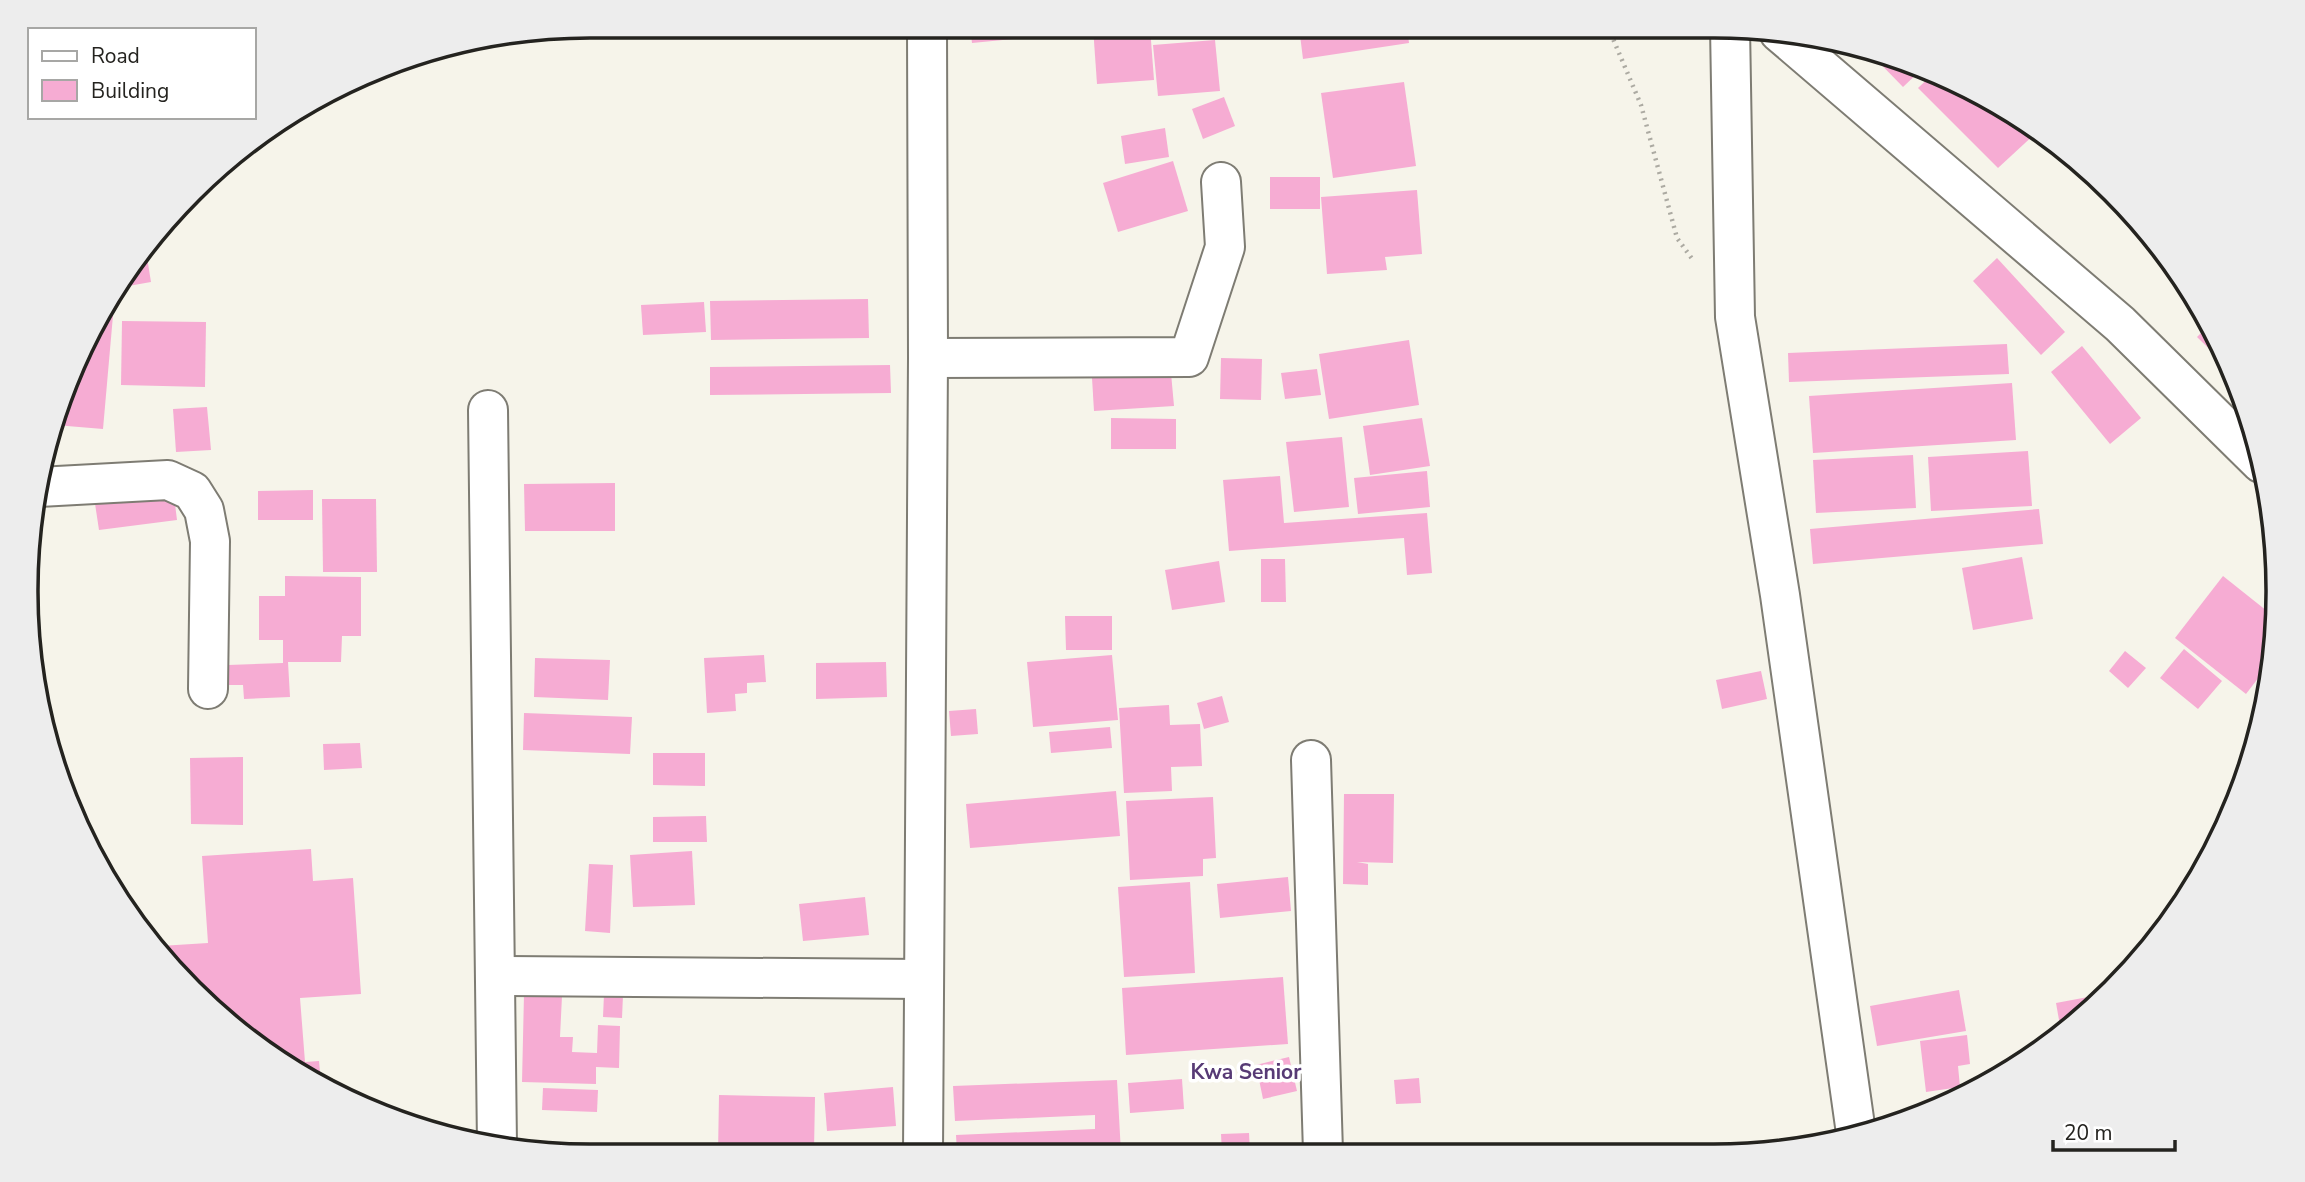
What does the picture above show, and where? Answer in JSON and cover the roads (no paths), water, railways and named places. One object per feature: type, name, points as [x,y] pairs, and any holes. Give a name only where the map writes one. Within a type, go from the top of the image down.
[{"type":"street","points":[[923,1144],[928,358],[927,38]]},
{"type":"street","points":[[1730,39],[1735,317],[1780,595],[1855,1125]]},
{"type":"street","points":[[1793,44],[2120,324],[2249,451]]},
{"type":"street","points":[[928,358],[1189,357],[1225,247],[1221,181]]},
{"type":"street","points":[[488,410],[497,1135]]},
{"type":"street","points":[[48,486],[168,480],[192,491],[204,510],[210,541],[208,689]]},
{"type":"street","points":[[1311,760],[1323,1144]]},
{"type":"street","points":[[495,976],[924,979]]},
{"type":"district","name":"Kwa Senior","points":[[1246,1072]]}]
